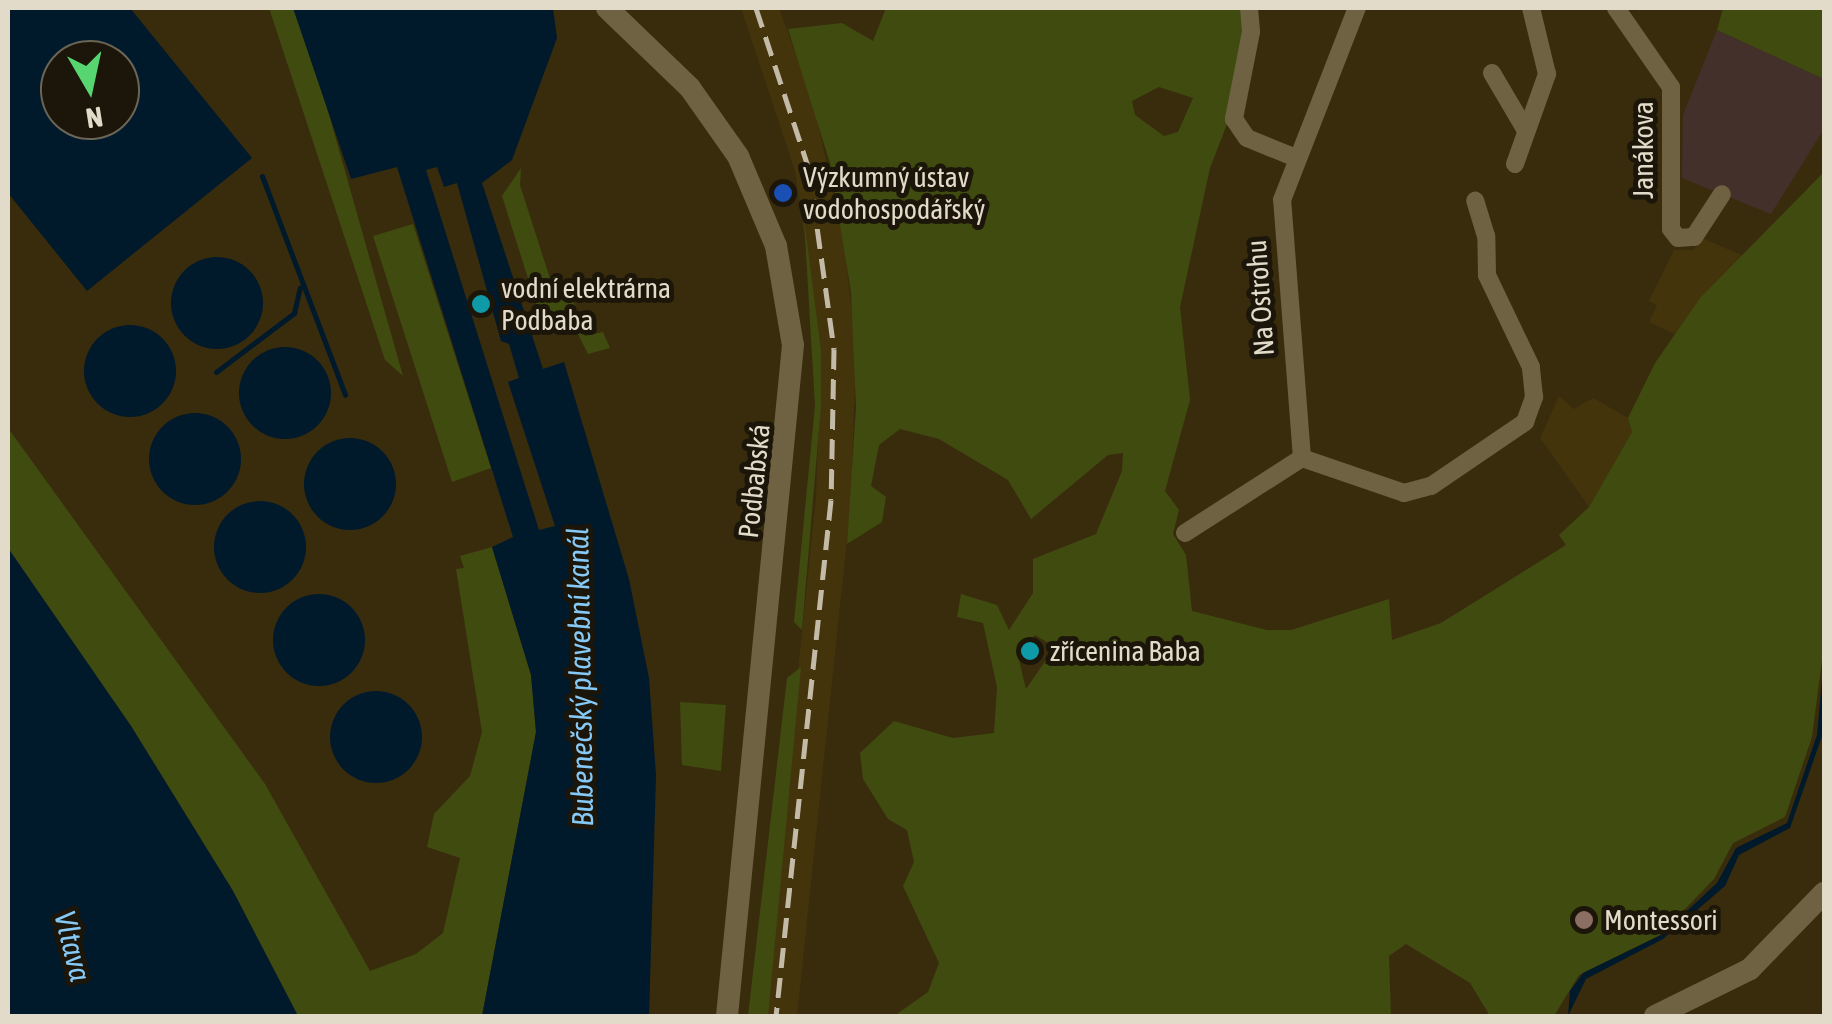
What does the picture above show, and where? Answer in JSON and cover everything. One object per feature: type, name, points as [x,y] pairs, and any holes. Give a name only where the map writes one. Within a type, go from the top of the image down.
[{"type":"main road","name":"Podbabská","points":[[608,8],[690,88],[738,156],[776,246],[793,345],[788,450],[727,1016]]},
{"type":"main road","points":[[1655,1016],[1750,969],[1824,893]]},
{"type":"street","points":[[1248,8],[1251,32],[1234,120],[1247,138],[1296,158]]},
{"type":"street","name":"Na Ostrohu","points":[[1302,458],[1282,253],[1282,200],[1358,8]]},
{"type":"street","points":[[1515,164],[1547,74],[1531,8]]},
{"type":"street","name":"Janákova","points":[[1616,8],[1671,87],[1671,229],[1678,238],[1694,237],[1722,194]]},
{"type":"street","points":[[1492,74],[1525,130]]},
{"type":"street","points":[[1185,534],[1302,458],[1404,493],[1431,486],[1525,422],[1534,383],[1487,275],[1486,236],[1475,201]]},
{"type":"shaded area","points":[[741,8],[779,8],[812,98],[843,235],[856,348],[851,501],[797,1016],[762,1016],[816,498],[821,350],[795,171]]},
{"type":"shaded area","points":[[1717,30],[1824,79],[1824,129],[1771,214],[1682,178],[1683,115]]},
{"type":"shaded area","points":[[1704,239],[1744,256],[1700,298],[1675,334],[1649,322],[1657,305],[1649,301],[1674,250],[1693,250]]},
{"type":"shaded area","points":[[1559,396],[1574,409],[1593,398],[1628,418],[1632,432],[1589,507],[1540,438]]},
{"type":"green space","points":[[269,8],[293,8],[313,58],[403,376],[385,360]]},
{"type":"green space","points":[[886,8],[1240,8],[1245,34],[1236,101],[1210,168],[1180,307],[1190,400],[1165,491],[1179,510],[1173,534],[1186,555],[1192,611],[1267,630],[1291,630],[1389,599],[1392,640],[1441,623],[1566,545],[1559,535],[1589,507],[1632,432],[1628,418],[1655,363],[1700,298],[1824,172],[1824,645],[1812,737],[1785,817],[1733,843],[1714,879],[1660,935],[1579,975],[1554,1016],[1490,1016],[1470,983],[1406,944],[1389,956],[1391,1016],[894,1016],[928,992],[939,963],[903,886],[914,862],[907,830],[888,819],[863,779],[860,753],[894,721],[953,738],[994,733],[997,687],[983,623],[957,617],[961,594],[997,605],[1009,630],[1033,593],[1033,559],[1096,534],[1122,471],[1123,453],[1108,455],[1031,519],[1008,480],[939,439],[900,429],[879,445],[871,486],[886,497],[882,522],[847,544],[856,407],[851,292],[830,163],[788,29],[842,23],[873,41]],"holes":[[[1159,87],[1193,98],[1178,132],[1164,136],[1135,115],[1132,101]],[[1035,635],[1055,647],[1026,689],[1018,656]]]},
{"type":"green space","points":[[1723,8],[1824,8],[1824,79],[1717,30]]},
{"type":"green space","points":[[521,168],[520,185],[555,294],[570,290],[585,336],[603,332],[610,348],[588,354],[569,316],[543,326],[502,196]]},
{"type":"green space","points":[[804,219],[821,350],[821,406],[802,630],[794,622],[815,406]]},
{"type":"green space","points":[[413,224],[491,468],[452,482],[373,236]]},
{"type":"green space","points":[[8,428],[265,784],[370,971],[416,954],[443,933],[460,858],[427,847],[434,814],[470,776],[482,732],[456,569],[464,568],[460,556],[492,547],[531,675],[536,732],[482,1016],[298,1016],[233,891],[131,726],[8,548]]},
{"type":"green space","points":[[801,667],[768,1016],[748,1016],[787,678]]},
{"type":"green space","points":[[680,702],[726,705],[721,771],[682,765]]},
{"type":"water","points":[[8,8],[130,8],[252,158],[87,291],[8,193]]},
{"type":"water","name":"Bubenečský plavební kanál","points":[[293,8],[553,8],[557,38],[512,160],[482,183],[543,369],[564,362],[629,579],[649,678],[656,775],[649,1016],[482,1016],[536,732],[531,675],[492,547],[513,537],[397,167],[351,179]],"holes":[[[437,167],[444,187],[457,183],[501,341],[509,344],[519,378],[508,382],[555,526],[539,530],[426,170]]]},
{"type":"water","points":[[217,257],[235,260],[250,270],[260,285],[260,321],[250,336],[235,346],[217,349],[199,346],[184,336],[174,321],[171,303],[174,285],[184,270],[199,260]]},
{"type":"water","points":[[130,325],[148,328],[163,338],[173,353],[173,389],[163,404],[148,414],[130,417],[112,414],[97,404],[87,389],[84,371],[87,353],[97,338],[112,328]]},
{"type":"water","points":[[285,347],[303,350],[318,360],[328,375],[328,411],[318,426],[303,436],[285,439],[267,436],[252,426],[242,411],[239,393],[242,375],[252,360],[267,350]]},
{"type":"water","points":[[195,413],[213,416],[228,426],[238,441],[238,477],[228,492],[213,502],[195,505],[177,502],[162,492],[152,477],[149,459],[152,441],[162,426],[177,416]]},
{"type":"water","points":[[350,438],[368,441],[383,451],[393,466],[393,502],[383,517],[368,527],[350,530],[332,527],[317,517],[307,502],[304,484],[307,466],[317,451],[332,441]]},
{"type":"water","points":[[260,501],[278,504],[293,514],[303,529],[303,565],[293,580],[278,590],[260,593],[242,590],[227,580],[217,565],[214,547],[217,529],[227,514],[242,504]]},
{"type":"water","name":"Vltava","points":[[8,548],[131,726],[233,891],[298,1016],[8,1016]]},
{"type":"water","points":[[319,594],[337,597],[352,607],[362,622],[362,658],[352,673],[337,683],[319,686],[301,683],[286,673],[276,658],[273,640],[276,622],[286,607],[301,597]]},
{"type":"water","points":[[1824,657],[1822,736],[1790,828],[1739,855],[1725,886],[1663,939],[1586,979],[1568,1016],[1570,991],[1583,973],[1661,935],[1717,883],[1736,848],[1787,823],[1817,735]]},
{"type":"water","points":[[376,691],[394,694],[409,704],[419,719],[419,755],[409,770],[394,780],[376,783],[358,780],[343,770],[333,755],[330,737],[333,719],[343,704],[358,694]]},
{"type":"waterway","points":[[262,176],[345,395]]},
{"type":"waterway","points":[[216,372],[294,313],[300,288]]},
{"type":"railway","points":[[756,8],[809,169],[834,349],[831,500],[776,1016]]},
{"type":"place","name":"Výzkumný ústav vodohospodářský","points":[[783,193]]},
{"type":"place","name":"vodní elektrárna Podbaba","points":[[481,304]]},
{"type":"place","name":"zřícenina Baba","points":[[1030,651]]},
{"type":"place","name":"Montessori","points":[[1584,920]]}]
